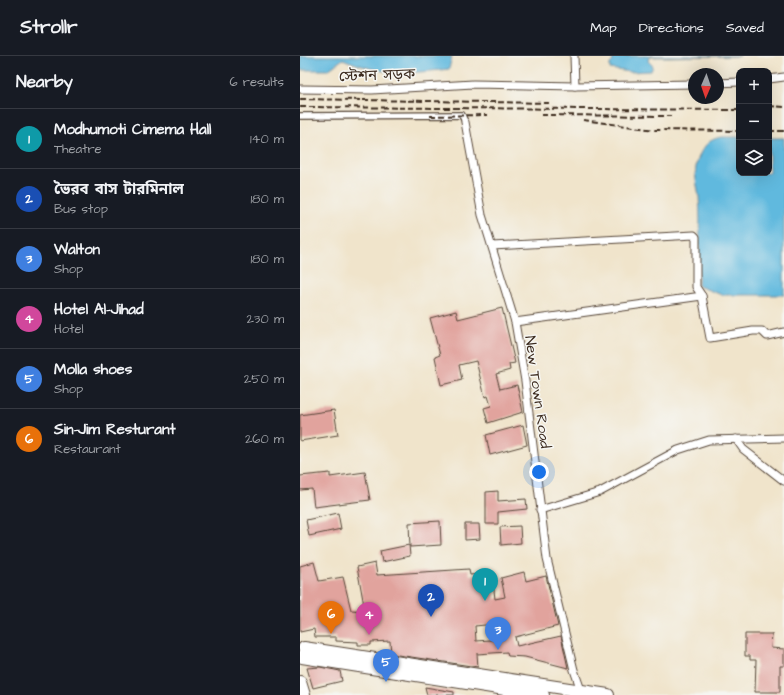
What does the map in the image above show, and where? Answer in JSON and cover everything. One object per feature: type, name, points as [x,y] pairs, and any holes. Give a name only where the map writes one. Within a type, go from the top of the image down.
[{"type":"highway","points":[[302,652],[582,693],[608,695]]},
{"type":"highway","points":[[302,652],[543,695]]},
{"type":"street","points":[[574,56],[575,86]]},
{"type":"street","points":[[772,79],[784,77]]},
{"type":"street","points":[[724,83],[736,82]]},
{"type":"street","name":"স্টেশন সড়ক","points":[[300,89],[372,90],[472,84],[575,86],[688,84]]},
{"type":"street","points":[[300,116],[462,115],[465,122]]},
{"type":"street","name":"New Town Road","points":[[465,122],[482,215],[514,322],[526,381],[540,510],[547,559],[574,670],[582,693]]},
{"type":"street","points":[[492,246],[694,235],[696,237],[696,284],[702,296],[710,338],[753,331],[762,331],[767,336],[784,332]]},
{"type":"street","points":[[514,322],[702,296]]},
{"type":"street","points":[[540,510],[600,492],[678,450],[709,440],[784,438]]},
{"type":"street","points":[[736,439],[743,449],[784,481]]},
{"type":"water","points":[[300,56],[452,56],[449,69],[407,73],[383,71],[358,65],[343,59],[328,70],[300,70]]},
{"type":"water","points":[[609,56],[740,56],[649,57],[648,61],[653,66],[651,71],[630,72],[610,69],[610,64],[613,61],[612,57]]},
{"type":"water","points":[[736,137],[736,176],[772,176],[772,138],[784,138],[784,295],[722,295],[698,286],[700,219],[699,197],[695,174],[701,151],[708,143],[716,138]]},
{"type":"building","points":[[502,308],[515,363],[509,364],[510,370],[496,374],[500,389],[517,385],[523,412],[488,423],[484,408],[491,406],[488,396],[485,397],[476,361],[459,365],[462,380],[441,385],[435,357],[440,355],[430,318],[456,311],[458,319]]},
{"type":"building","points":[[334,410],[338,435],[300,441],[300,415]]},
{"type":"building","points":[[523,425],[527,445],[490,455],[486,435]]},
{"type":"building","points":[[365,472],[370,500],[314,507],[312,489],[300,490],[300,476],[330,473],[330,477]]},
{"type":"building","points":[[498,491],[498,501],[526,499],[527,509],[498,512],[498,524],[486,524],[486,492]]},
{"type":"building","points":[[338,513],[341,529],[309,536],[306,520]]},
{"type":"building","points":[[440,521],[441,545],[410,547],[409,523]]},
{"type":"building","points":[[465,524],[479,524],[480,539],[465,540]]},
{"type":"building","points":[[520,526],[521,543],[501,545],[500,527]]},
{"type":"building","points":[[409,545],[410,556],[382,562],[380,551]]},
{"type":"building","points":[[314,562],[319,581],[343,577],[351,610],[365,611],[357,567],[375,563],[377,575],[469,569],[470,575],[492,573],[495,599],[505,597],[501,578],[524,572],[526,581],[546,576],[558,626],[515,637],[517,646],[561,636],[568,668],[525,657],[508,656],[507,652],[477,654],[478,667],[391,654],[390,641],[371,642],[371,645],[358,645],[358,642],[336,641],[336,637],[315,637],[314,629],[300,632],[300,566]],"holes":[[[505,623],[508,635],[504,636],[504,639],[476,641],[475,626]]]},
{"type":"building","points":[[745,634],[772,634],[771,648],[784,649],[784,666],[780,666],[780,692],[755,692],[756,660],[750,660],[750,656],[745,656]]},
{"type":"building","points":[[320,667],[340,671],[342,681],[313,688],[307,668]]},
{"type":"building","points":[[425,687],[454,692],[454,695],[427,695]]},
{"type":"railway","points":[[300,99],[550,103]]},
{"type":"railway","points":[[772,106],[784,107]]},
{"type":"railway","points":[[300,107],[736,110]]},
{"type":"railway","points":[[430,116],[487,115]]},
{"type":"railway","points":[[541,115],[671,116]]},
{"type":"railway","points":[[583,120],[655,130],[736,131]]},
{"type":"railway","points":[[772,131],[784,131]]},
{"type":"place","name":"Modhumoti Cimema Hall","points":[[485,601]]},
{"type":"place","name":"ভৈরব বাস টারমিনাল","points":[[431,617]]},
{"type":"place","name":"Sin-Jim Resturant","points":[[331,634]]},
{"type":"place","name":"Hotel Al-Jihad","points":[[369,635]]},
{"type":"place","name":"Walton","points":[[498,650]]},
{"type":"place","name":"Molla shoes","points":[[386,682]]}]
